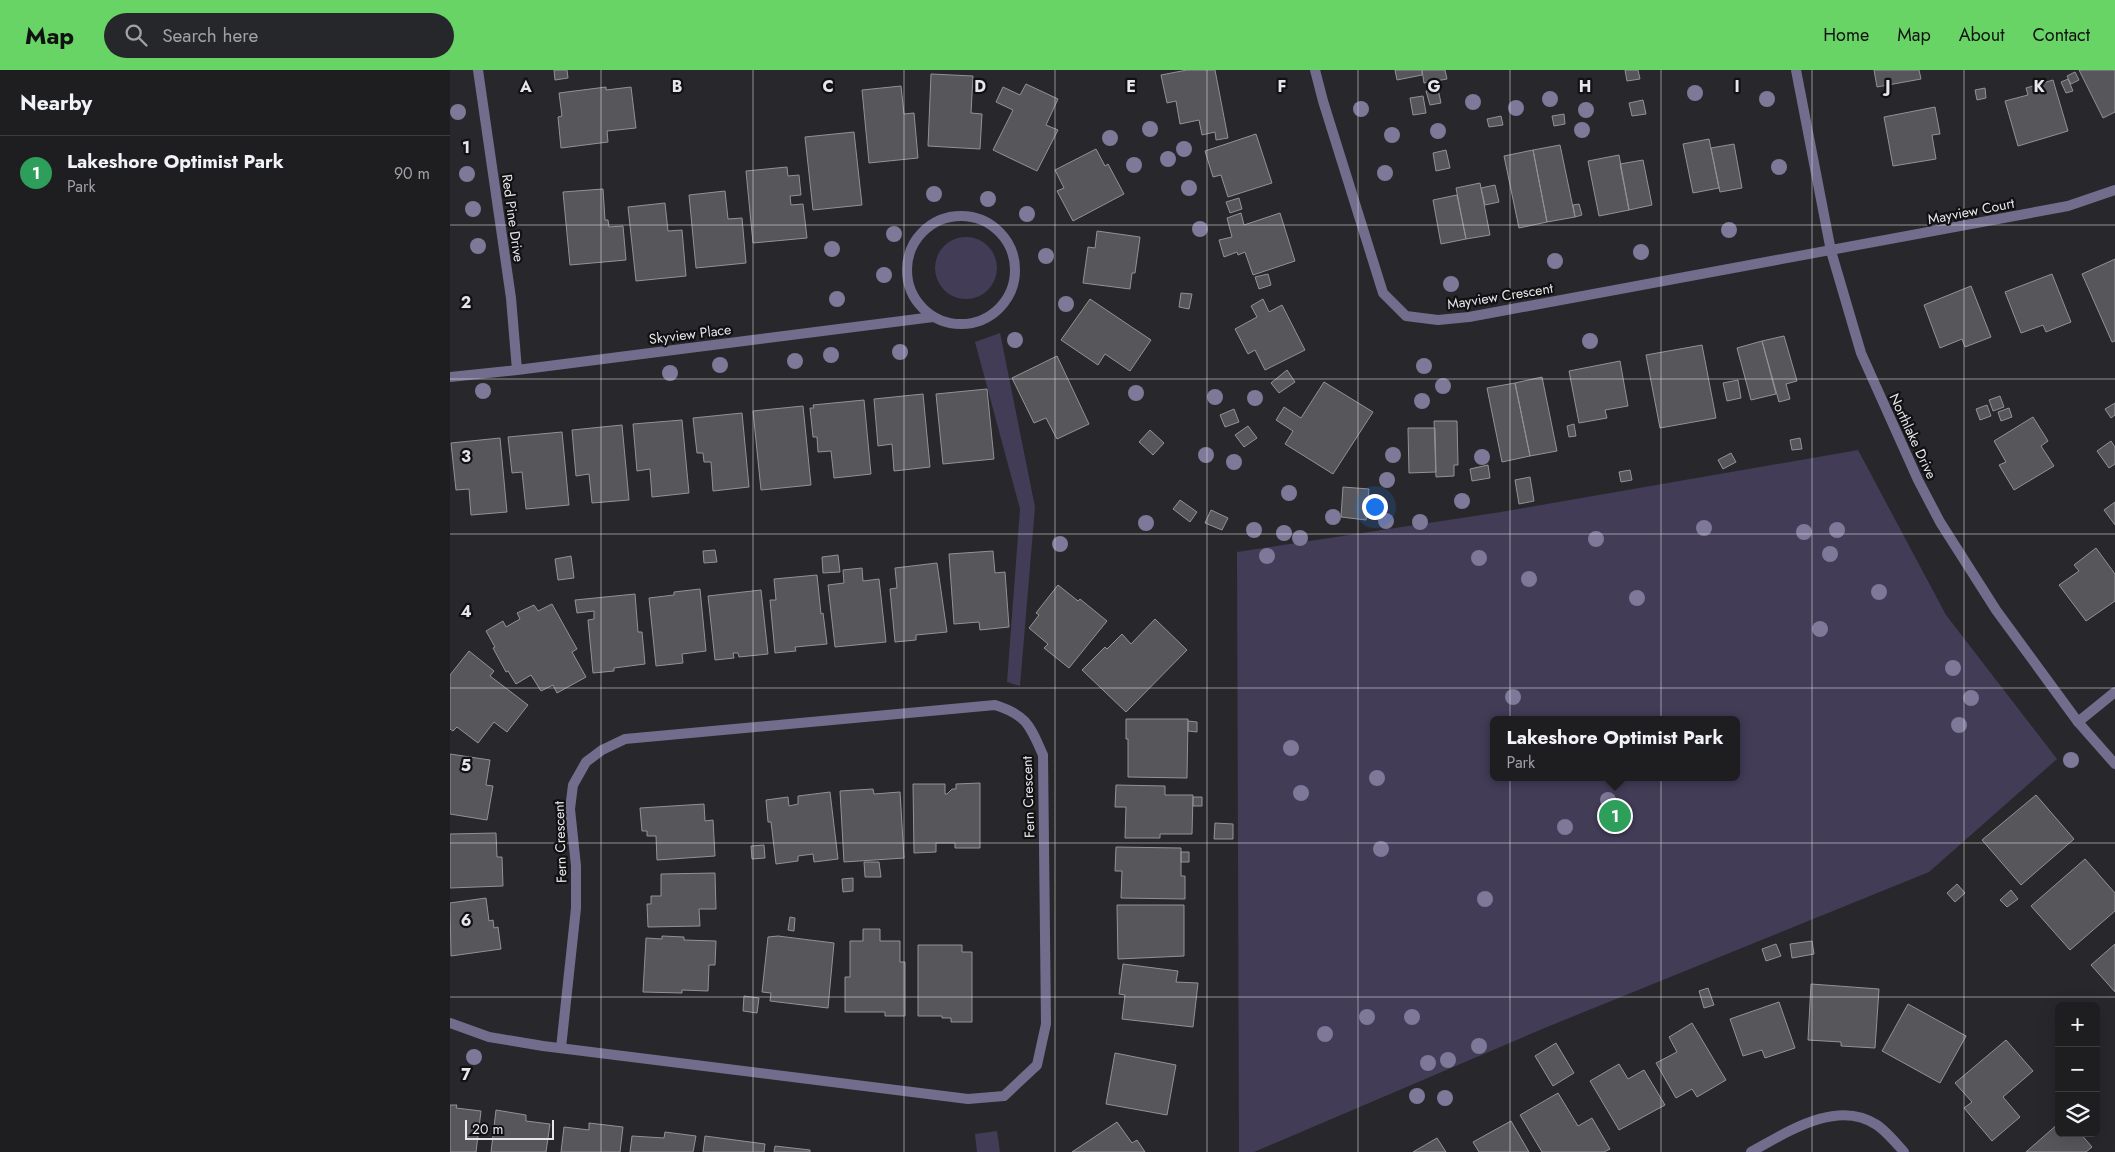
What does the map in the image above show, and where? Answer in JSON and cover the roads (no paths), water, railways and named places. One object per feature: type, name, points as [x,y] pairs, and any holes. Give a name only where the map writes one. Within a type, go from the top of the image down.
[{"type":"street","name":"Red Pine Drive","points":[[478,70],[511,298],[518,370]]},
{"type":"street","name":"Mayview Crescent","points":[[1315,70],[1383,293],[1406,316],[1438,320],[1469,318],[1831,251]]},
{"type":"street","name":"Northlake Drive","points":[[1796,70],[1831,251],[1861,354],[1918,480],[1940,522],[1996,610],[2078,722],[2115,764]]},
{"type":"street","name":"Mayview Court","points":[[1831,251],[2068,206],[2115,190]]},
{"type":"street","name":"Skyview Place","points":[[450,377],[933,317],[951,323],[969,324],[981,320],[997,310],[1009,296],[1014,281],[1014,262],[1005,238],[992,226],[975,218],[950,217],[927,227],[911,247],[906,266],[908,286],[917,303],[933,317]]},
{"type":"street","points":[[2078,722],[2115,692]]},
{"type":"street","name":"Fern Crescent","points":[[450,1024],[489,1037],[560,1048],[968,1099],[1004,1096],[1038,1065],[1046,1024],[1042,754],[1030,726],[1014,711],[995,705],[625,739],[602,750],[586,762],[573,785],[570,809],[576,866],[576,908],[560,1048]]},
{"type":"street","points":[[1751,1152],[1805,1122],[1829,1116],[1854,1117],[1876,1124],[1904,1152]]},
{"type":"place","name":"Lakeshore Optimist Park","points":[[1615,816]]}]
